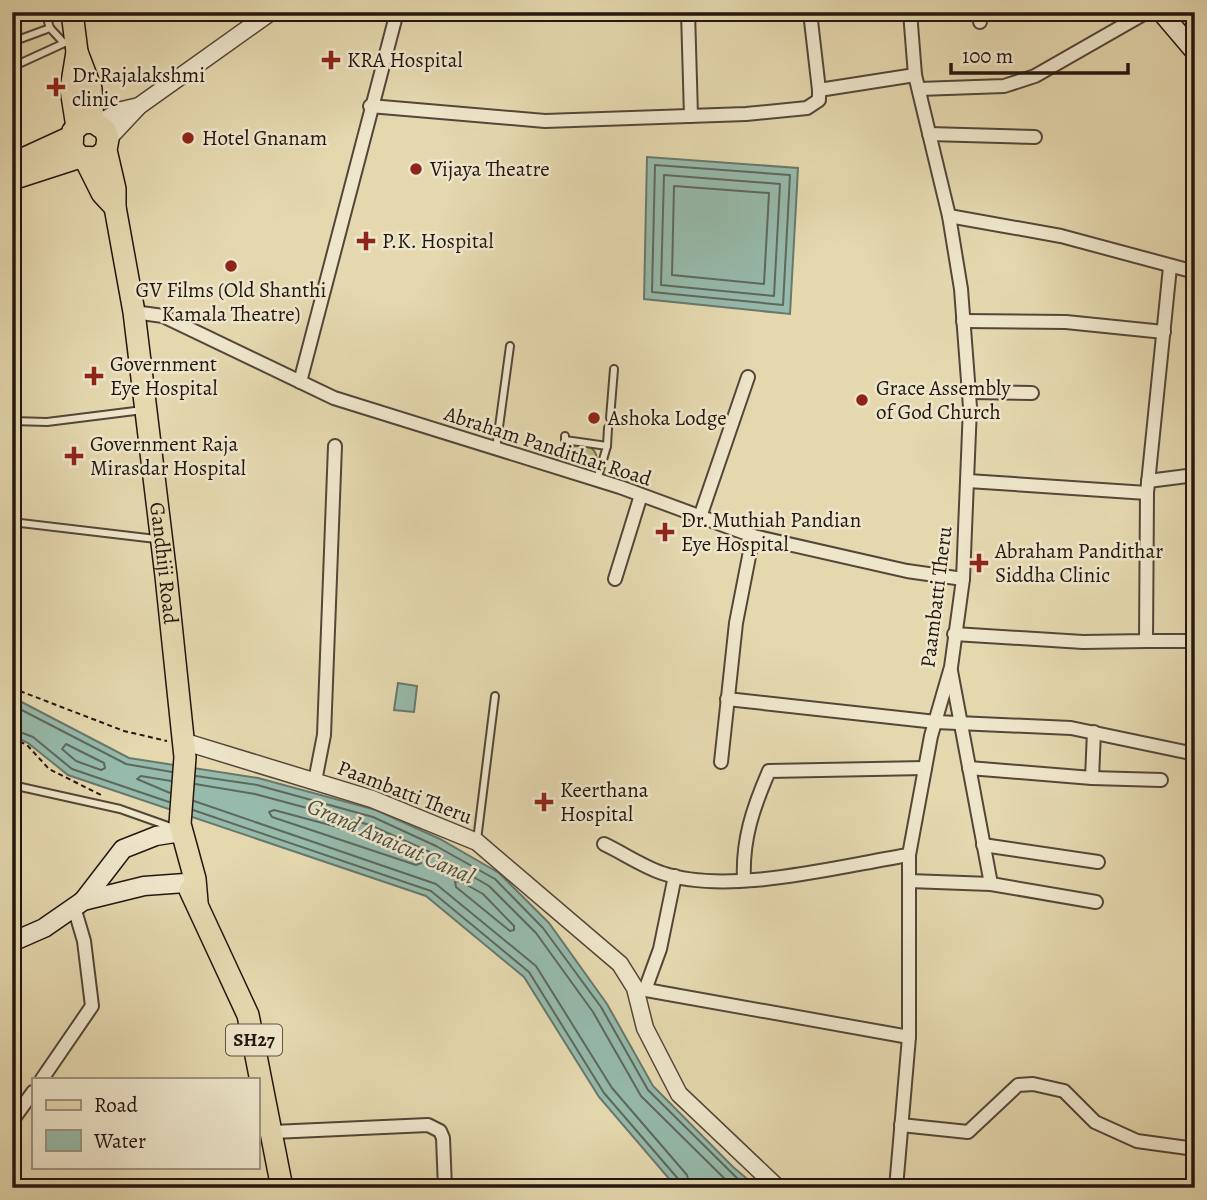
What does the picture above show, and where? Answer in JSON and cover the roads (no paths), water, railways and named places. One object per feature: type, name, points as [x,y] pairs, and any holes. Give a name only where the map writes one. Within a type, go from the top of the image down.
[{"type":"main road","name":"SH27","points":[[72,12],[71,89],[92,133]]},
{"type":"main road","points":[[1161,12],[1195,52]]},
{"type":"main road","points":[[12,164],[92,133]]},
{"type":"main road","name":"Gandhiji Road","points":[[115,207],[102,193],[83,158],[72,148],[92,133],[115,189],[115,207],[134,312],[162,540],[180,711],[181,751]]},
{"type":"main road","points":[[12,179],[83,158]]},
{"type":"main road","name":"SH27","points":[[181,751],[173,828],[197,901],[248,1015],[282,1188]]},
{"type":"main road","points":[[12,942],[44,928],[78,904],[123,849],[173,828]]},
{"type":"main road","points":[[78,904],[144,886],[190,881]]},
{"type":"street","points":[[92,133],[139,106],[271,12]]},
{"type":"street","points":[[300,382],[370,106],[397,12]]},
{"type":"street","points":[[688,12],[691,116]]},
{"type":"street","points":[[370,106],[545,121],[691,116],[807,108],[818,100],[819,90],[810,12]]},
{"type":"street","name":"Paambatti Theru","points":[[896,1188],[909,1037],[909,855],[925,768],[951,667],[963,579],[968,481],[969,392],[963,321],[949,216],[915,75],[910,12]]},
{"type":"street","points":[[919,89],[1004,86],[1035,76],[1147,12]]},
{"type":"street","points":[[819,90],[915,75]]},
{"type":"street","points":[[929,134],[1035,137]]},
{"type":"street","points":[[949,216],[1061,236],[1195,272]]},
{"type":"street","points":[[1146,641],[1147,487],[1170,267]]},
{"type":"street","name":"Abraham Pandithar Road","points":[[134,312],[163,316],[334,398],[597,480],[753,536],[907,570],[963,579]]},
{"type":"street","points":[[963,321],[1066,322],[1164,332]]},
{"type":"street","points":[[700,517],[748,377]]},
{"type":"street","points":[[969,392],[1032,393]]},
{"type":"street","points":[[315,781],[324,735],[335,446]]},
{"type":"street","points":[[968,481],[1147,487],[1195,475]]},
{"type":"street","points":[[615,579],[641,495]]},
{"type":"street","points":[[720,762],[736,623],[753,536]]},
{"type":"street","points":[[954,634],[1072,642],[1195,641]]},
{"type":"street","points":[[951,667],[990,884]]},
{"type":"street","points":[[727,699],[936,722],[1071,727],[1195,754]]},
{"type":"street","points":[[1092,778],[1094,732]]},
{"type":"street","name":"Paambatti Theru","points":[[181,751],[315,781],[372,799],[477,842],[620,964],[640,989],[645,1028],[679,1094],[778,1188]]},
{"type":"street","points":[[744,880],[743,850],[752,811],[769,771],[925,768]]},
{"type":"street","points":[[969,768],[1092,778],[1161,780]]},
{"type":"street","points":[[604,844],[661,873],[730,882],[909,855]]},
{"type":"street","points":[[983,845],[1098,862]]},
{"type":"street","points":[[675,876],[660,949],[640,989],[909,1037]]},
{"type":"street","points":[[909,881],[990,884],[1096,902]]},
{"type":"street","points":[[43,1078],[92,1006],[78,904]]},
{"type":"street","points":[[901,1125],[968,1132],[1018,1086],[1033,1084],[1064,1091],[1095,1122],[1138,1141],[1195,1149]]},
{"type":"street","points":[[12,1121],[32,1093]]},
{"type":"street","points":[[272,1132],[428,1125],[440,1131],[443,1138],[445,1188]]},
{"type":"lane","points":[[12,18],[45,13],[50,28],[72,44]]},
{"type":"lane","points":[[12,42],[50,28]]},
{"type":"lane","points":[[12,67],[72,44]]},
{"type":"lane","points":[[496,449],[510,346]]},
{"type":"lane","points":[[610,418],[614,369]]},
{"type":"lane","points":[[12,421],[47,422],[146,410]]},
{"type":"lane","points":[[597,480],[607,446],[608,428]]},
{"type":"lane","points":[[565,436],[565,440],[607,446]]},
{"type":"lane","points":[[12,522],[162,540]]},
{"type":"lane","points":[[477,842],[495,696]]},
{"type":"lane","points":[[12,785],[120,809],[173,828]]},
{"type":"water","points":[[647,157],[798,168],[790,314],[644,299]]},
{"type":"water","points":[[398,683],[417,686],[414,712],[394,710]]},
{"type":"water","name":"Grand Anaicut Canal","points":[[12,697],[129,758],[258,778],[376,810],[440,839],[499,873],[549,923],[607,1004],[653,1086],[733,1167],[758,1188],[677,1188],[599,1097],[524,977],[426,896],[68,775],[28,743],[12,735]]},
{"type":"place","name":"KRA Hospital","points":[[331,60]]},
{"type":"place","name":"Dr.Rajalakshmi clinic","points":[[56,87]]},
{"type":"place","name":"Hotel Gnanam","points":[[188,138]]},
{"type":"place","name":"Vijaya Theatre","points":[[416,169]]},
{"type":"place","name":"P.K. Hospital","points":[[366,241]]},
{"type":"place","name":"GV Films (Old Shanthi Kamala Theatre)","points":[[231,266]]},
{"type":"place","name":"Government Eye Hospital","points":[[94,376]]},
{"type":"place","name":"Grace Assembly of God Church","points":[[862,400]]},
{"type":"place","name":"Ashoka Lodge","points":[[594,418]]},
{"type":"place","name":"Government Raja Mirasdar Hospital","points":[[74,456]]},
{"type":"place","name":"Dr. Muthiah Pandian Eye Hospital","points":[[665,532]]},
{"type":"place","name":"Abraham Pandithar Siddha Clinic","points":[[979,563]]},
{"type":"place","name":"Keerthana Hospital","points":[[544,802]]}]
